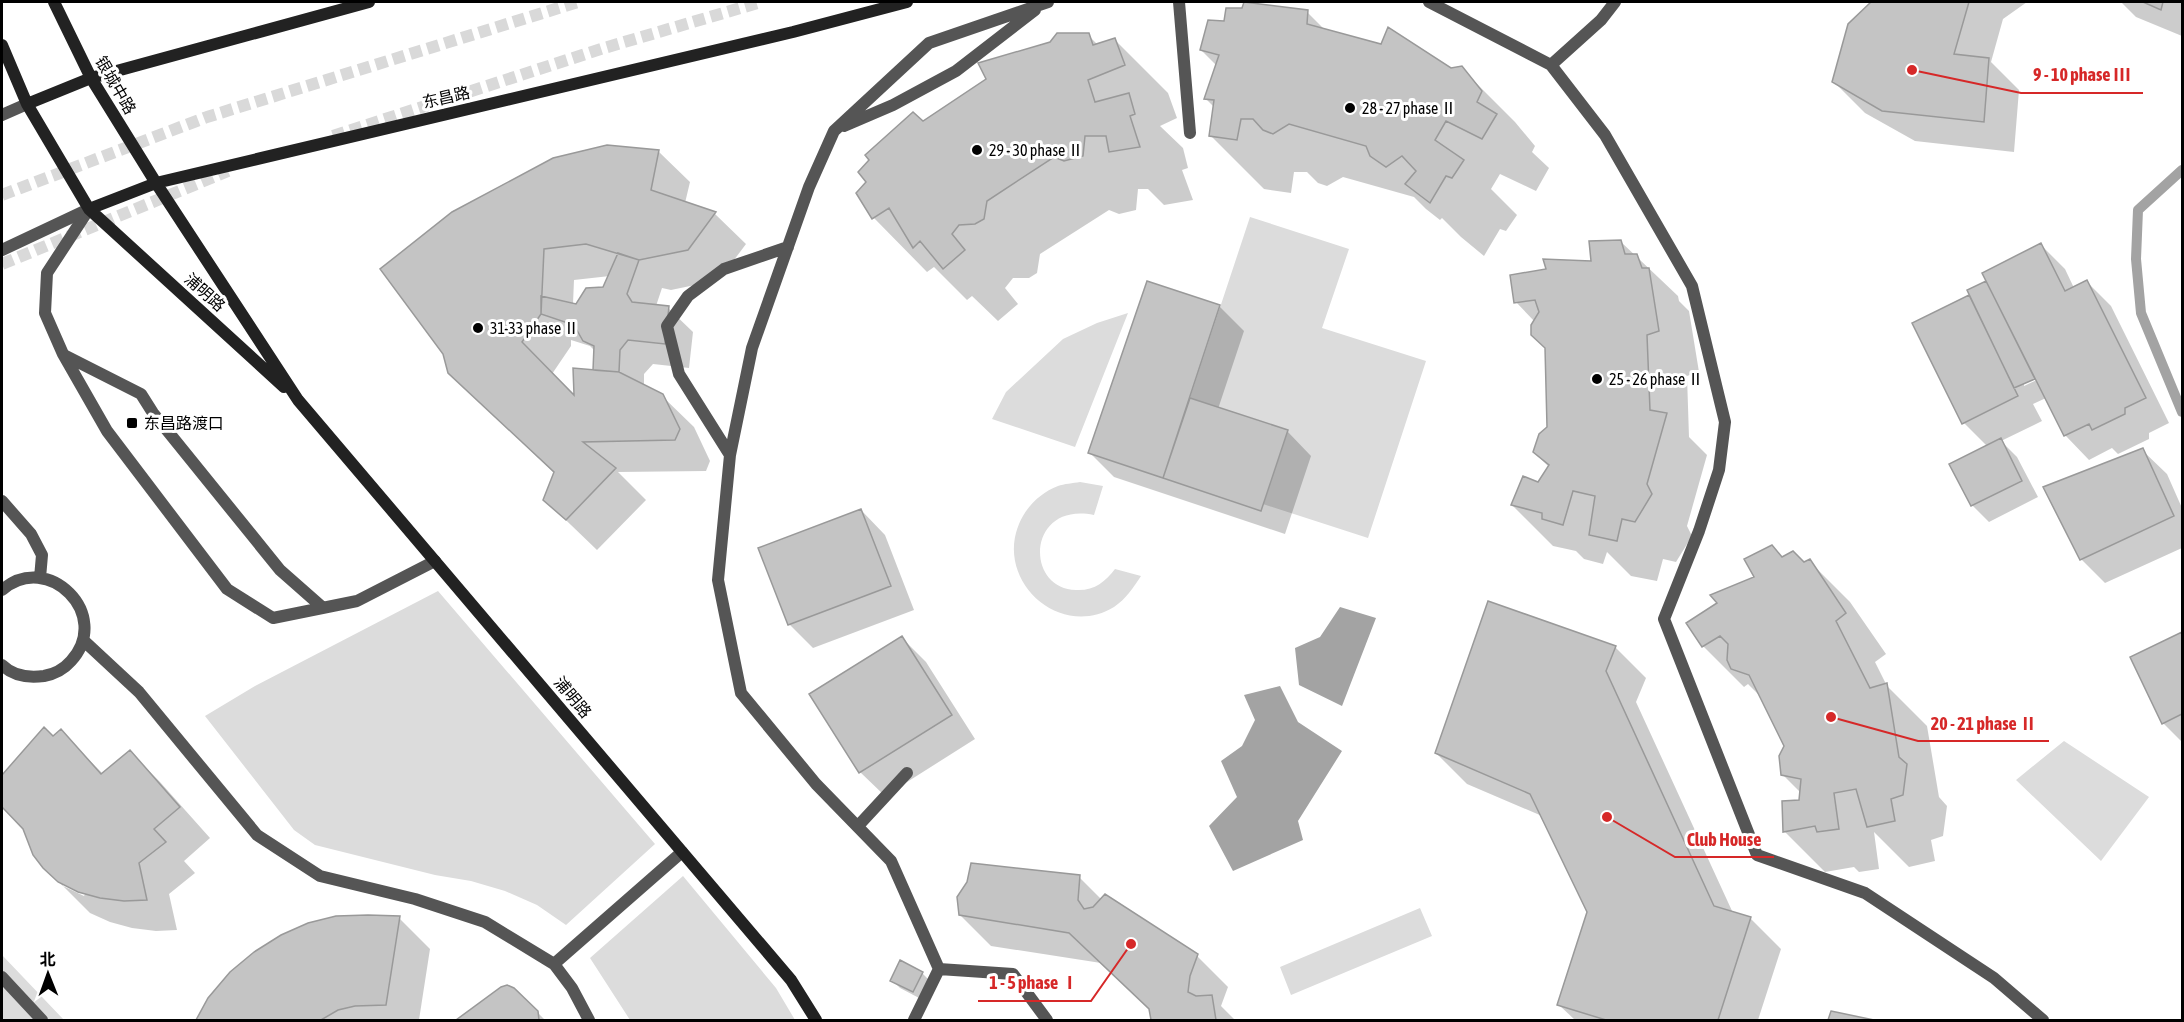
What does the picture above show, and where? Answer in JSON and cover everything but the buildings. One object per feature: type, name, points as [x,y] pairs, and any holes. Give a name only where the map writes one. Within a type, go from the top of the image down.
[{"type":"main road","name":"银城中路","points":[[54,2],[91,78],[156,183]]},
{"type":"main road","points":[[27,104],[91,78],[369,2]]},
{"type":"main road","name":"东昌路","points":[[89,209],[156,183],[794,32],[907,2]]},
{"type":"main road","points":[[2,45],[27,104],[89,209]]},
{"type":"main road","name":"浦明路","points":[[156,183],[298,400]]},
{"type":"main road","name":"浦明路","points":[[89,209],[298,400],[791,980],[816,1020]]},
{"type":"street","points":[[939,969],[891,861],[816,784],[741,693],[718,580],[730,455],[752,348],[809,187],[834,130],[929,42],[1046,2]]},
{"type":"street","points":[[834,130],[893,105],[956,71],[1046,2]]},
{"type":"street","points":[[1179,2],[1190,133]]},
{"type":"street","points":[[1429,2],[1551,65],[1605,135],[1692,286],[1725,422],[1719,470],[1699,531],[1664,619],[1756,855],[1865,893],[1994,978],[2043,1020]]},
{"type":"street","points":[[1551,65],[1601,20],[1615,2]]},
{"type":"street","points":[[2,115],[27,104]]},
{"type":"street","points":[[89,209],[47,273],[45,314],[63,354],[107,431],[227,589],[273,618],[357,601],[435,561]]},
{"type":"street","name":"东昌路","points":[[2,250],[89,209]]},
{"type":"street","points":[[730,455],[680,375],[667,326],[688,296],[724,269],[788,247]]},
{"type":"street","points":[[63,354],[141,394],[153,413],[280,570],[322,607]]},
{"type":"street","points":[[2,501],[31,534],[42,555],[40,578]]},
{"type":"street","points":[[2,591],[8,585],[24,579],[40,578],[57,582],[80,606],[85,623],[84,640],[77,654],[66,666],[52,675],[20,676],[2,665]]},
{"type":"street","points":[[84,640],[139,692],[257,836],[320,876],[415,899],[485,922],[554,964],[572,988],[589,1020]]},
{"type":"street","points":[[858,826],[908,773]]},
{"type":"street","points":[[554,964],[682,852]]},
{"type":"street","points":[[914,1020],[939,969]]},
{"type":"street","points":[[939,969],[1013,974],[1047,1020]]},
{"type":"street","points":[[2,976],[42,1020]]},
{"type":"shaded area","points":[[1250,217],[1349,249],[1322,328],[1426,361],[1368,538],[1263,504],[1288,430],[1190,398]]},
{"type":"shaded area","points":[[1128,313],[1075,447],[992,419],[1006,392],[1063,339],[1097,323]]},
{"type":"shaded area","points":[[1080,482],[1103,486],[1094,515],[1072,514],[1056,521],[1045,532],[1040,547],[1041,562],[1047,576],[1059,586],[1082,590],[1098,585],[1115,569],[1141,576],[1126,597],[1114,607],[1093,615],[1073,616],[1054,610],[1037,599],[1024,584],[1016,566],[1014,545],[1019,524],[1034,501],[1058,486]]},
{"type":"shaded area","points":[[438,591],[655,844],[566,925],[537,905],[505,891],[315,845],[294,830],[205,716],[255,686]]},
{"type":"shaded area","points":[[1340,607],[1376,618],[1342,706],[1299,685],[1295,648],[1320,637]]},
{"type":"shaded area","points":[[1280,686],[1298,722],[1342,751],[1298,821],[1303,840],[1233,871],[1209,826],[1237,797],[1221,761],[1242,746],[1255,720],[1244,695]]},
{"type":"shaded area","points":[[2064,741],[2149,797],[2101,861],[2016,780]]},
{"type":"shaded area","points":[[683,876],[776,988],[795,1020],[630,1020],[590,958]]},
{"type":"shaded area","points":[[1420,908],[1432,936],[1291,995],[1280,967]]},
{"type":"shaded area","points":[[2,955],[64,1020],[2,1020]]},
{"type":"waterway","points":[[2182,170],[2138,210],[2136,259],[2141,313],[2182,412]]},
{"type":"tunnel","points":[[2,195],[207,117],[578,2]]},
{"type":"tunnel","points":[[333,136],[604,48],[761,2]]},
{"type":"tunnel","points":[[2,264],[228,171]]},
{"type":"place","name":"9 - 10 phase Ⅲ","points":[[1912,70]]},
{"type":"place","name":"28 - 27 phase Ⅱ","points":[[1350,108]]},
{"type":"place","name":"29 - 30 phase Ⅱ","points":[[977,150]]},
{"type":"place","name":"31-33 phase Ⅱ","points":[[478,328]]},
{"type":"place","name":"25 - 26 phase Ⅱ","points":[[1597,379]]},
{"type":"place","name":"东昌路渡口","points":[[132,423]]},
{"type":"place","name":"20 - 21 phase Ⅱ","points":[[1831,717]]},
{"type":"place","name":"Club House","points":[[1607,817]]},
{"type":"place","name":"1 - 5 phase Ⅰ","points":[[1131,944]]}]
